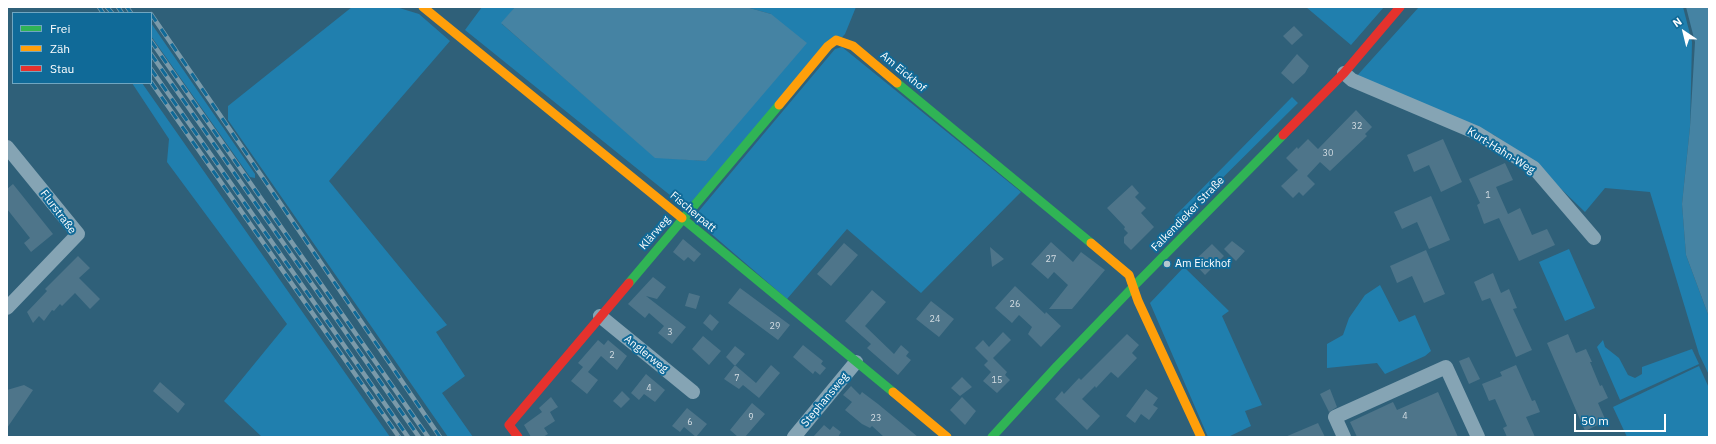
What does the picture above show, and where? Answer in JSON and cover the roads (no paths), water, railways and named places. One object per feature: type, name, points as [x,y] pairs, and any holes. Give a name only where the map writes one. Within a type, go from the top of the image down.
[{"type":"street","name":"Fischerpatt","points":[[423,7],[947,437]]},
{"type":"street","name":"Falkendieker Straße","points":[[992,437],[1057,366],[1134,286],[1344,73],[1400,7]]},
{"type":"street","name":"Klärweg","points":[[518,437],[509,424],[828,46],[836,40]]},
{"type":"street","name":"Am Eickhof","points":[[836,40],[853,46],[1129,275],[1138,300],[1201,437]]},
{"type":"street","name":"Kurt-Hahn-Weg","points":[[1344,73],[1352,80],[1478,133],[1534,168],[1594,238]]},
{"type":"street","name":"Flurstraße","points":[[7,146],[78,234],[7,308]]},
{"type":"street","name":"Anglerweg","points":[[600,316],[693,392]]},
{"type":"street","name":"Stephansweg","points":[[794,437],[856,362]]},
{"type":"street","points":[[1344,437],[1336,417],[1446,367],[1478,437]]},
{"type":"railway","points":[[99,7],[102,12]]},
{"type":"railway","points":[[107,7],[111,12]]},
{"type":"railway","points":[[118,7],[121,12]]},
{"type":"railway","points":[[127,7],[130,12]]},
{"type":"railway","points":[[152,15],[440,437]]},
{"type":"railway","points":[[152,42],[428,437]]},
{"type":"railway","points":[[152,55],[419,437]]},
{"type":"railway","points":[[152,70],[408,437]]},
{"type":"railway","points":[[152,83],[399,437]]},
{"type":"place","name":"Am Eickhof","points":[[1167,264]]}]
